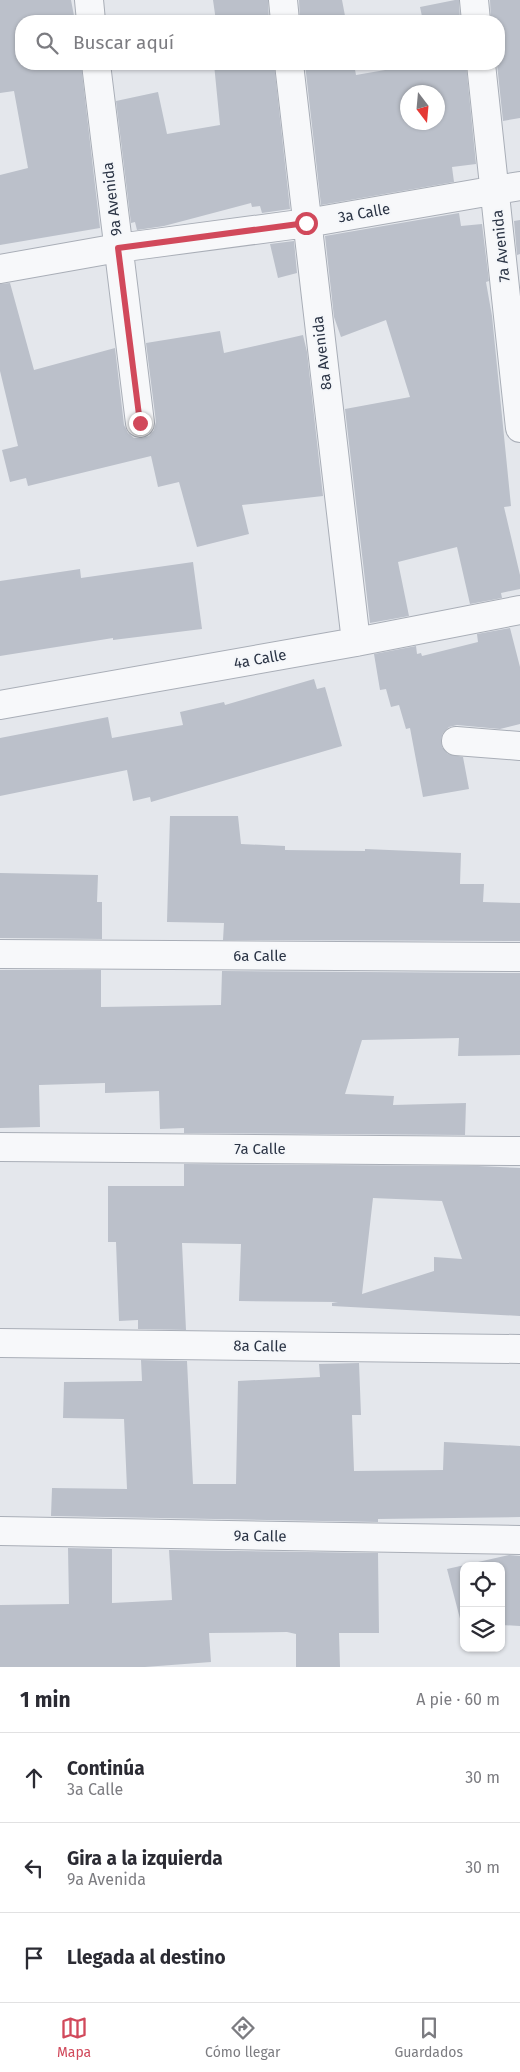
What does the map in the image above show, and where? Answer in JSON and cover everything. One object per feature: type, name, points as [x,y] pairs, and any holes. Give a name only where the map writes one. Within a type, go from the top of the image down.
[{"type":"street","points":[[89,0],[90,15]]},
{"type":"street","points":[[283,0],[284,15]]},
{"type":"street","points":[[474,0],[475,15]]},
{"type":"street","name":"9a Avenida","points":[[97,70],[140,423]]},
{"type":"street","name":"8a Avenida","points":[[291,70],[306,223],[356,642]]},
{"type":"street","name":"7a Avenida","points":[[482,70],[508,188],[520,428]]},
{"type":"street","name":"3a Calle","points":[[0,268],[118,248],[306,223],[508,188]]},
{"type":"street","name":"4a Calle","points":[[0,705],[356,642],[520,610]]},
{"type":"street","points":[[456,741],[520,746]]},
{"type":"street","name":"6a Calle","points":[[0,954],[520,957]]},
{"type":"street","name":"7a Calle","points":[[0,1147],[520,1151]]},
{"type":"street","name":"8a Calle","points":[[0,1343],[520,1348]]},
{"type":"street","name":"9a Calle","points":[[0,1531],[520,1540]]},
{"type":"building","points":[[0,0],[71,0],[74,15],[15,15],[15,70],[82,70],[100,228],[0,245],[0,175],[28,168],[14,91],[0,93]]},
{"type":"building","points":[[213,0],[268,0],[269,15],[215,15]]},
{"type":"building","points":[[299,0],[342,0],[345,15],[300,15]]},
{"type":"building","points":[[459,0],[460,15],[422,15],[420,7]]},
{"type":"building","points":[[490,0],[520,0],[520,118],[503,121],[498,70],[505,70],[505,15],[491,15]]},
{"type":"building","points":[[215,70],[275,70],[290,209],[262,213],[260,206],[252,207],[251,203],[164,226],[137,230],[135,222],[131,223],[116,101],[158,92],[167,134],[220,125]]},
{"type":"building","points":[[306,70],[355,70],[356,75],[385,70],[467,70],[476,164],[452,167],[454,182],[321,205]]},
{"type":"building","points":[[459,213],[461,226],[482,224],[489,281],[486,282],[492,316],[511,506],[504,507],[520,575],[520,589],[501,593],[502,598],[470,604],[457,547],[398,562],[409,616],[370,623],[345,409],[410,397],[386,320],[341,337],[334,317],[325,236]]},
{"type":"building","points":[[520,220],[520,254],[517,255],[514,221]]},
{"type":"building","points":[[294,241],[297,273],[278,278],[270,244]]},
{"type":"building","points":[[10,283],[34,370],[115,348],[124,425],[128,433],[134,438],[149,436],[154,430],[156,422],[146,343],[220,331],[224,353],[303,335],[307,352],[323,496],[242,505],[249,534],[197,547],[179,482],[158,487],[151,456],[28,486],[26,478],[10,482],[2,450],[18,446],[0,371],[0,284]]},
{"type":"building","points":[[193,562],[202,629],[113,640],[113,638],[0,656],[0,581],[80,569],[81,578]]},
{"type":"building","points":[[510,628],[520,667],[520,724],[500,729],[457,725],[449,727],[443,733],[441,739],[442,747],[448,754],[463,757],[469,789],[423,797],[410,728],[406,729],[399,705],[391,707],[386,689],[380,690],[374,654],[416,646],[417,654],[421,653],[422,656],[478,642],[477,634]]},
{"type":"building","points":[[314,679],[317,689],[325,687],[342,746],[151,802],[150,797],[133,801],[127,770],[0,796],[0,738],[108,717],[112,738],[183,725],[180,712],[224,702],[225,705]]},
{"type":"building","points":[[170,816],[238,816],[241,844],[285,846],[285,850],[365,851],[365,849],[461,853],[460,884],[484,884],[483,902],[520,903],[520,941],[223,940],[224,923],[167,922]]},
{"type":"building","points":[[0,873],[98,875],[97,902],[102,902],[102,939],[0,938]]},
{"type":"building","points":[[0,970],[101,970],[101,1007],[221,1005],[222,971],[520,973],[520,1055],[458,1056],[459,1038],[362,1040],[345,1094],[394,1096],[393,1105],[466,1103],[465,1135],[184,1133],[184,1128],[160,1129],[159,1091],[105,1093],[105,1083],[39,1085],[40,1127],[0,1128]]},
{"type":"building","points":[[184,1164],[520,1168],[520,1316],[332,1306],[332,1303],[338,1302],[239,1301],[241,1244],[182,1243],[186,1330],[138,1329],[138,1320],[119,1321],[116,1242],[108,1242],[108,1186],[184,1186]],"holes":[[[373,1198],[442,1201],[462,1259],[434,1257],[434,1271],[362,1294]]]},
{"type":"building","points":[[141,1360],[187,1361],[193,1484],[236,1484],[238,1381],[320,1377],[319,1364],[359,1363],[361,1415],[352,1415],[354,1471],[443,1470],[444,1442],[520,1446],[520,1517],[378,1519],[378,1522],[51,1516],[52,1488],[127,1489],[124,1419],[63,1418],[64,1382],[142,1381]]},
{"type":"building","points":[[68,1548],[112,1549],[112,1603],[172,1600],[169,1550],[378,1553],[379,1633],[339,1633],[340,1667],[296,1667],[296,1634],[287,1632],[209,1633],[211,1662],[145,1667],[0,1667],[0,1605],[69,1604]]},
{"type":"building","points":[[509,1555],[520,1556],[520,1626],[505,1625],[505,1562],[478,1562]]},
{"type":"building","points":[[460,1566],[460,1619],[447,1569]]},
{"type":"route","points":[[140,423],[118,248],[306,223]]}]
